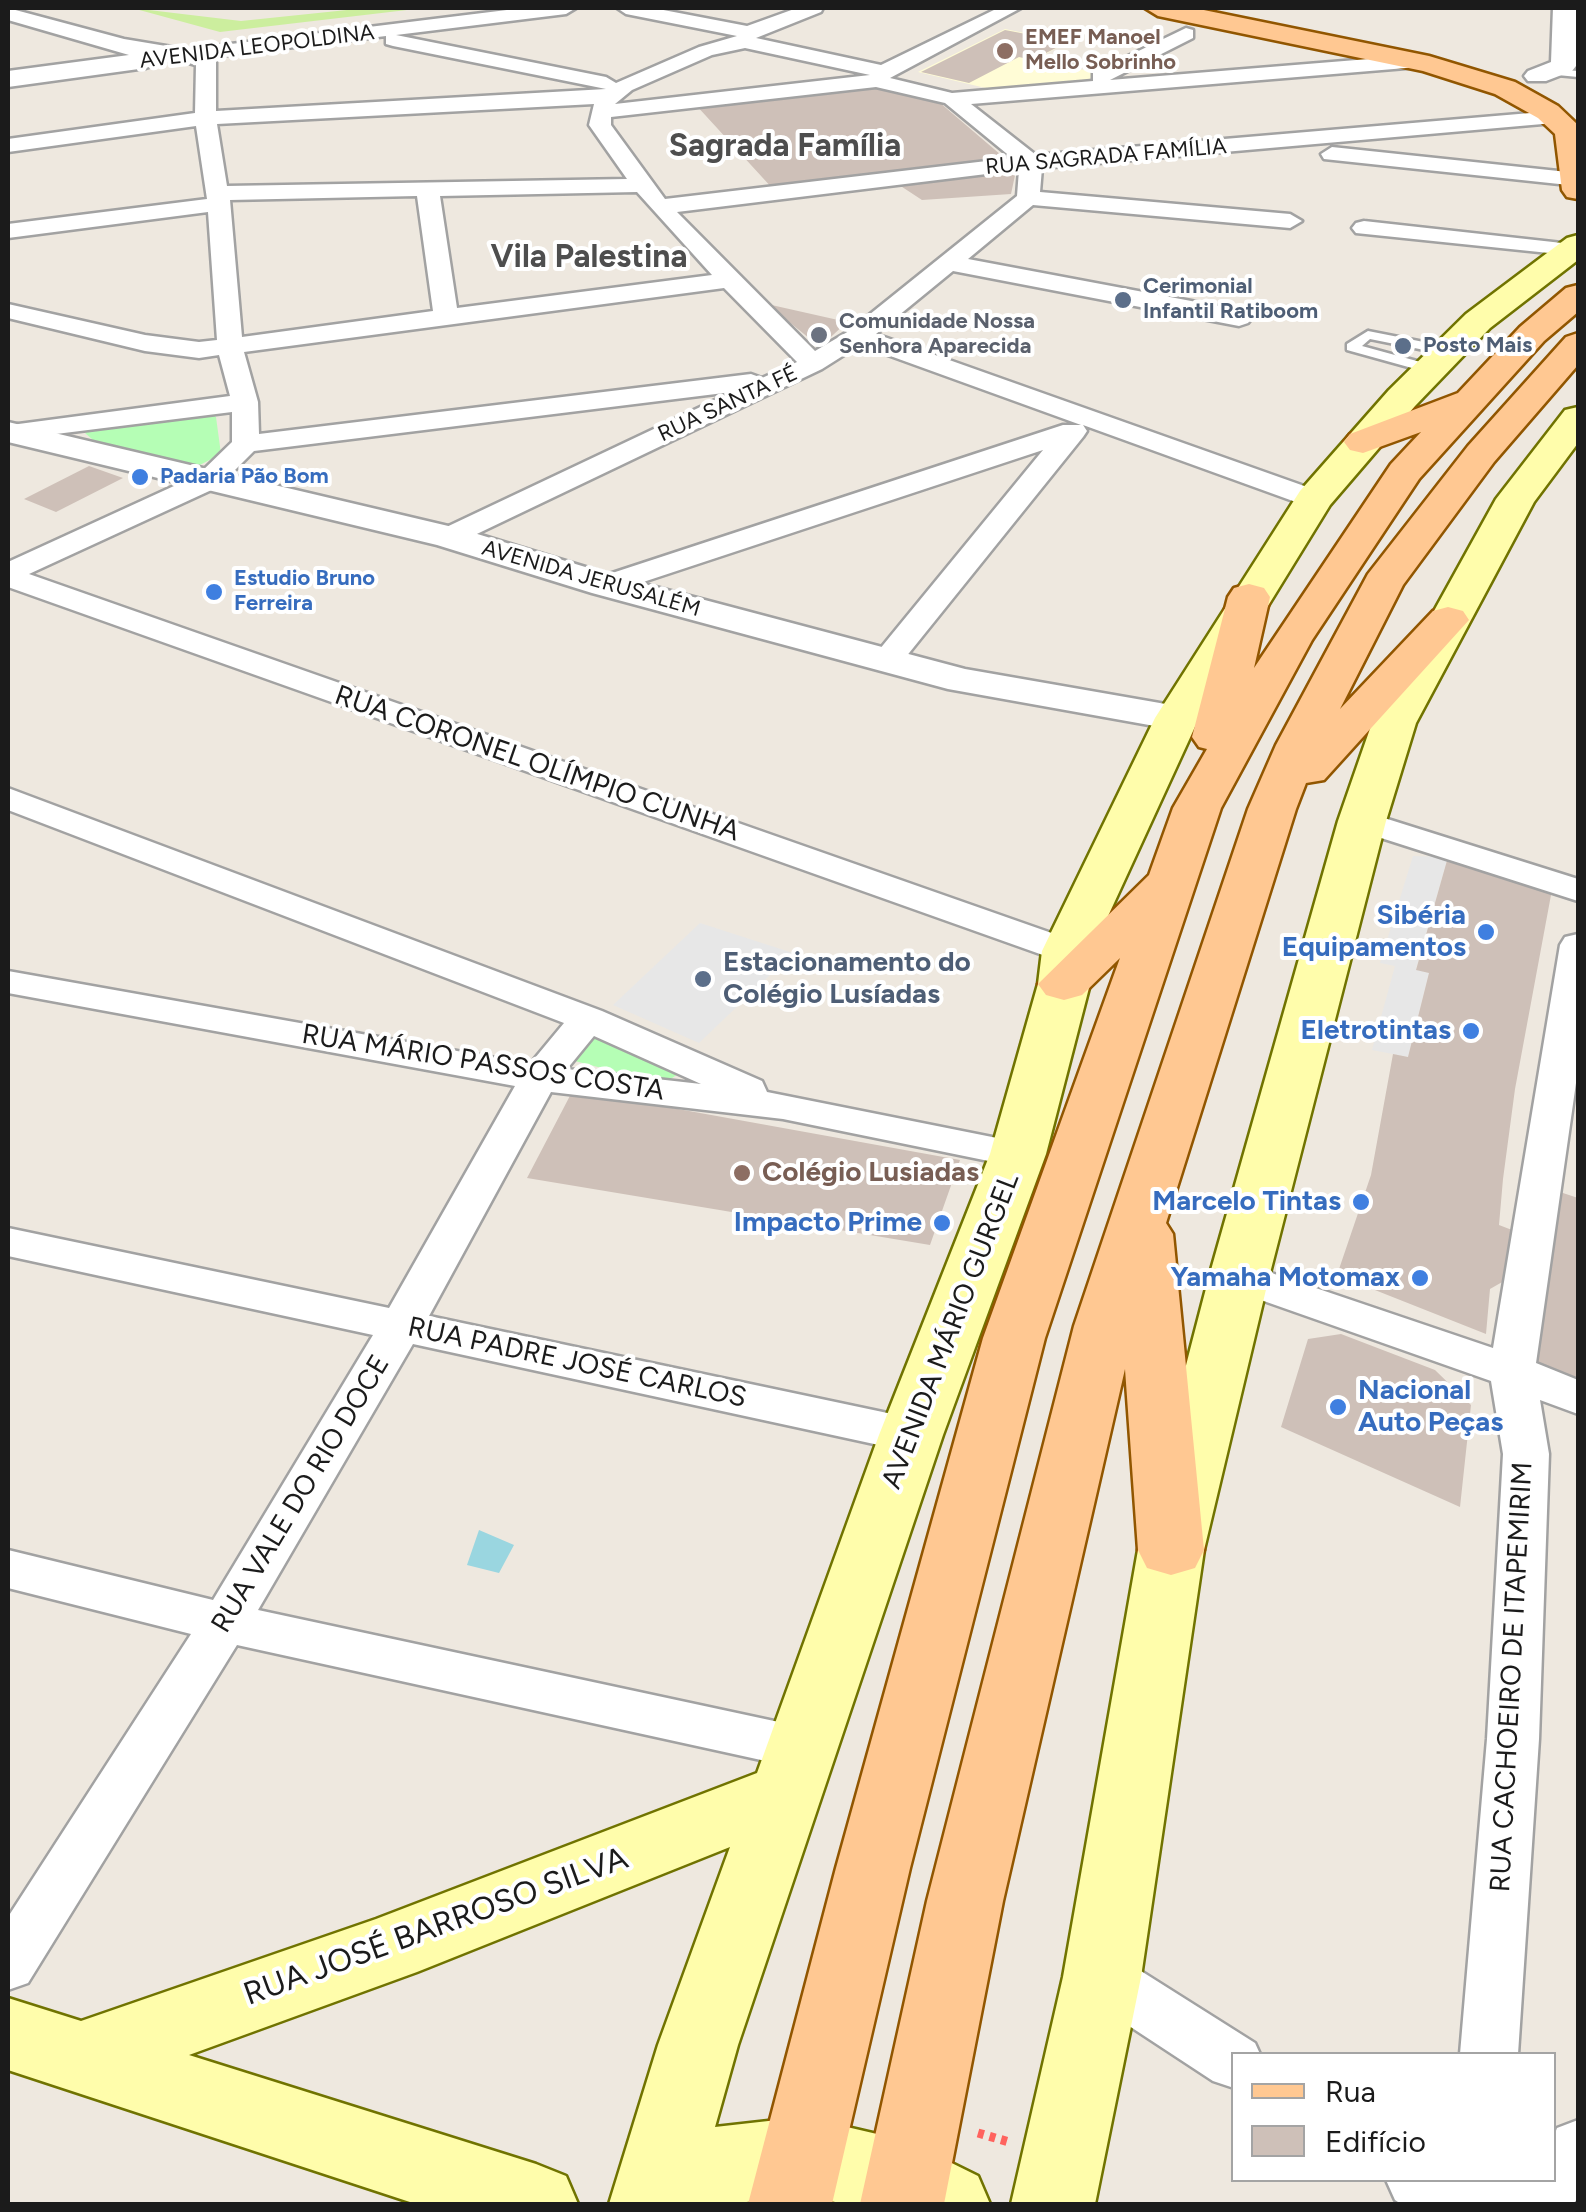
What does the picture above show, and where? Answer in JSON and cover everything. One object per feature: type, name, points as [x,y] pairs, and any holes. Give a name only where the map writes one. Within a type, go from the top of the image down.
[{"type":"main road","points":[[1158,8],[1424,63],[1507,77],[1544,74]]},
{"type":"main road","points":[[1227,8],[1544,74],[1578,85]]},
{"type":"main road","points":[[1424,63],[1505,88],[1554,117],[1572,139],[1578,190]]},
{"type":"main road","points":[[674,2204],[710,2167],[919,2196],[984,1824],[1104,1326],[1272,808],[1299,745],[1383,583],[1481,454],[1571,321],[1527,305],[1526,292],[1564,256]]},
{"type":"main road","name":"AVENIDA MÁRIO GURGEL","points":[[652,2204],[698,2045],[911,1435],[1018,1154],[1066,968],[1177,718],[1249,597],[1314,499],[1478,321],[1564,256]]},
{"type":"main road","name":"AVENIDA MÁRIO GURGEL","points":[[797,2180],[874,1868],[1014,1338],[1198,808],[1290,640],[1405,472],[1473,398],[1571,321]]},
{"type":"main road","points":[[1363,442],[1473,398]]},
{"type":"main road","points":[[1053,2204],[1102,1977],[1172,1550],[1239,1277],[1362,821],[1394,722],[1448,620],[1516,499],[1578,418]]},
{"type":"main road","points":[[1198,808],[1249,597]]},
{"type":"main road","points":[[1272,808],[1448,620]]},
{"type":"main road","points":[[1066,968],[1174,876]]},
{"type":"main road","points":[[1142,1210],[1172,1550]]},
{"type":"main road","name":"RUA JOSÉ BARROSO SILVA","points":[[82,2057],[390,1948],[795,1770]]},
{"type":"main road","points":[[8,2034],[536,2204]]},
{"type":"street","name":"AVENIDA LEOPOLDINA","points":[[8,80],[120,55],[181,55],[566,8]]},
{"type":"street","points":[[626,8],[747,37],[952,99],[1030,162],[1028,198],[1290,221]]},
{"type":"street","points":[[813,364],[726,280],[659,207],[600,125],[611,98],[696,55],[814,8]]},
{"type":"street","points":[[8,145],[205,118],[611,98],[880,76],[1012,8]]},
{"type":"street","points":[[1544,74],[1563,66],[1564,8]]},
{"type":"street","points":[[8,13],[120,55]]},
{"type":"street","points":[[362,33],[611,98]]},
{"type":"street","points":[[1079,88],[1186,34]]},
{"type":"street","points":[[181,55],[206,62],[205,118],[218,198],[230,347],[245,402],[246,444]]},
{"type":"street","points":[[952,99],[1424,63]]},
{"type":"street","name":"RUA SAGRADA FAMÍLIA","points":[[659,207],[1030,162],[1554,117]]},
{"type":"street","points":[[1238,144],[1577,180]]},
{"type":"street","points":[[8,231],[218,198],[641,185]]},
{"type":"street","points":[[428,191],[446,318]]},
{"type":"street","name":"RUA SANTA FÉ","points":[[448,537],[813,364],[858,336],[1028,198]]},
{"type":"street","points":[[1364,228],[1564,256]]},
{"type":"street","points":[[946,262],[1239,318]]},
{"type":"street","points":[[8,312],[145,344],[199,350],[726,280]]},
{"type":"street","points":[[858,336],[1079,425],[1314,499]]},
{"type":"street","points":[[8,575],[208,481],[246,444],[785,378]]},
{"type":"street","points":[[9,432],[245,402]]},
{"type":"street","points":[[604,585],[1079,425]]},
{"type":"street","points":[[886,661],[1079,425]]},
{"type":"street","name":"AVENIDA JERUSALÉM","points":[[9,432],[448,537],[604,585],[962,681],[1177,718]]},
{"type":"street","name":"RUA CORONEL OLÍMPIO CUNHA","points":[[8,575],[1066,968]]},
{"type":"street","points":[[14,811],[588,1018],[783,1106]]},
{"type":"street","points":[[1362,821],[1578,890]]},
{"type":"street","name":"RUA CACHOEIRO DE ITAPEMIRIM","points":[[1489,2052],[1513,1739],[1526,1454],[1512,1371],[1578,946]]},
{"type":"street","name":"RUA MÁRIO PASSOS COSTA","points":[[8,982],[539,1078],[783,1106],[1018,1154]]},
{"type":"street","name":"RUA VALE DO RIO DOCE","points":[[8,1966],[226,1622],[402,1325],[539,1078],[588,1018]]},
{"type":"street","name":"RUA PADRE JOSÉ CARLOS","points":[[8,1242],[911,1435]]},
{"type":"street","points":[[1239,1277],[1512,1371],[1578,1398]]},
{"type":"street","points":[[8,1569],[795,1770]]},
{"type":"street","points":[[1102,1977],[1231,2060]]},
{"type":"street","points":[[1556,2179],[1572,2162],[1578,2148]]},
{"type":"street","points":[[1419,2182],[1455,2204]]},
{"type":"street","points":[[1512,2204],[1545,2191],[1553,2182]]},
{"type":"lane","points":[[1544,74],[1578,74]]},
{"type":"lane","points":[[1368,336],[1439,360],[1352,347],[1368,336]]},
{"type":"shaded area","name":"EMEF Manoel Mello Sobrinho","points":[[1005,29],[1068,42],[1034,60],[1100,73],[1080,84],[994,90],[918,72]]},
{"type":"shaded area","points":[[1413,856],[1448,857],[1416,969],[1429,973],[1408,1057],[1372,1050],[1395,966],[1380,963]]},
{"type":"shaded area","name":"Estacionamento do Colégio Lusíadas","points":[[700,923],[793,953],[699,1043],[613,1005]]},
{"type":"green space","points":[[132,8],[241,21],[366,8],[424,8],[220,32]]},
{"type":"green space","points":[[208,411],[216,417],[221,454],[196,467],[93,440],[85,433],[93,428]]},
{"type":"green space","points":[[591,1030],[681,1072],[663,1084],[571,1060]]},
{"type":"water","points":[[479,1530],[514,1545],[499,1573],[467,1565]]},
{"type":"building","points":[[1005,30],[1068,42],[1032,60],[1019,57],[969,83],[921,72]]},
{"type":"building","points":[[866,84],[939,102],[1008,161],[773,189],[695,104]]},
{"type":"building","points":[[1017,166],[1011,194],[922,200],[893,181]]},
{"type":"building","name":"Comunidade Nossa Senhora Aparecida","points":[[767,304],[847,322],[820,347]]},
{"type":"building","points":[[89,466],[123,478],[56,512],[24,499]]},
{"type":"building","points":[[1448,857],[1543,886],[1551,895],[1515,1089],[1503,1179],[1499,1225],[1512,1230],[1504,1281],[1490,1289],[1486,1334],[1337,1275],[1371,1175],[1393,1054],[1408,1057],[1429,973],[1416,970]]},
{"type":"building","name":"Colégio Lusiadas","points":[[573,1090],[960,1160],[930,1245],[527,1178]]},
{"type":"building","points":[[1560,1192],[1578,1198],[1578,1383],[1529,1363]]},
{"type":"building","points":[[1341,1334],[1435,1370],[1471,1405],[1460,1507],[1281,1427],[1308,1339]]},
{"type":"place","name":"EMEF Manoel Mello Sobrinho","points":[[1005,51]]},
{"type":"place","name":"Cerimonial Infantil Ratiboom","points":[[1123,300]]},
{"type":"place","name":"Comunidade Nossa Senhora Aparecida","points":[[819,335]]},
{"type":"place","name":"Posto Mais","points":[[1403,346]]},
{"type":"place","name":"Padaria Pão Bom","points":[[140,477]]},
{"type":"place","name":"Estudio Bruno Ferreira","points":[[214,592]]},
{"type":"place","name":"Sibéria Equipamentos","points":[[1486,932]]},
{"type":"place","name":"Estacionamento do Colégio Lusíadas","points":[[703,979]]},
{"type":"place","name":"Eletrotintas","points":[[1471,1031]]},
{"type":"place","name":"Colégio Lusiadas","points":[[742,1173]]},
{"type":"place","name":"Marcelo Tintas","points":[[1361,1202]]},
{"type":"place","name":"Impacto Prime","points":[[942,1223]]},
{"type":"place","name":"Yamaha Motomax","points":[[1420,1278]]},
{"type":"place","name":"Nacional Auto Peças","points":[[1338,1407]]},
{"type":"district","name":"Sagrada Família","points":[[785,147]]},
{"type":"district","name":"Vila Palestina","points":[[589,258]]}]
